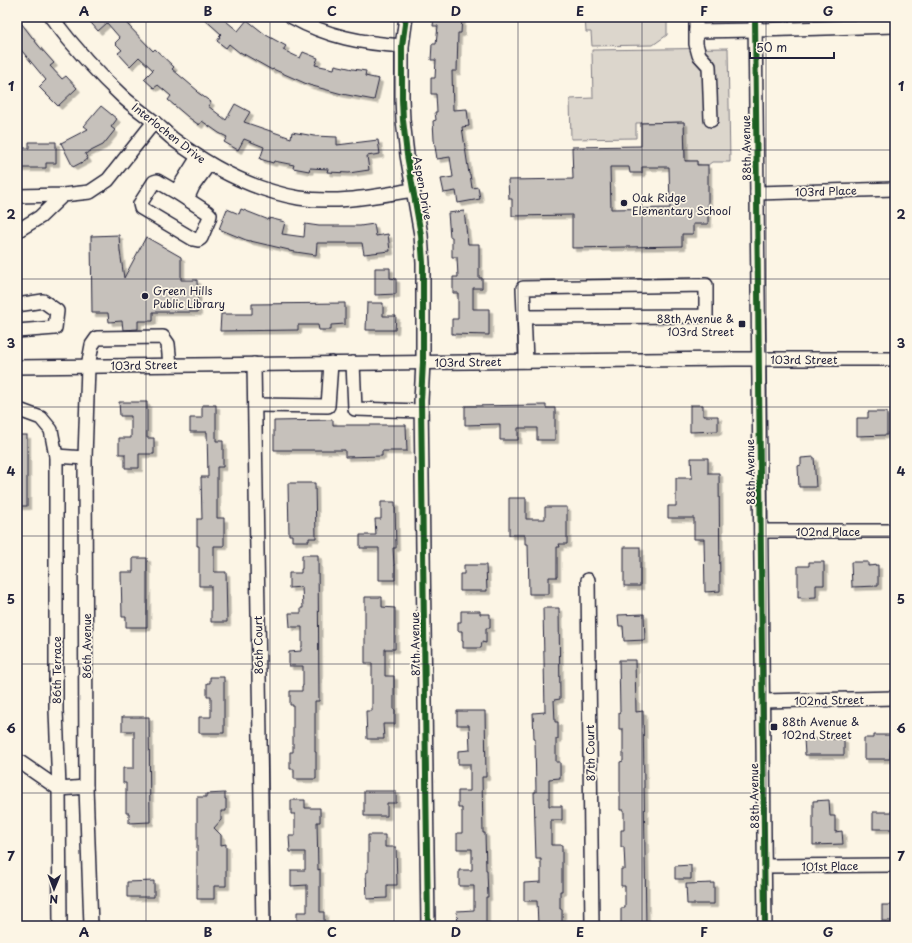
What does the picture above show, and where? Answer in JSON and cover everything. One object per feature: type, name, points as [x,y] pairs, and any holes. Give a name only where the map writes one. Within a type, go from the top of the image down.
[{"type":"street","name":"Interlochen Drive","points":[[51,17],[68,39],[102,76],[125,98],[173,139],[209,164],[235,178],[261,188],[299,198],[337,201],[413,190]]},
{"type":"street","points":[[292,17],[321,31],[340,37],[402,46]]},
{"type":"street","name":"Aspen Drive","points":[[406,17],[402,46],[403,120],[422,248],[423,362]]},
{"type":"street","points":[[696,17],[696,44],[699,55],[709,66],[710,120]]},
{"type":"street","name":"88th Avenue","points":[[755,17],[765,926]]},
{"type":"street","points":[[696,31],[895,26]]},
{"type":"street","points":[[17,196],[63,195],[90,192],[108,180],[154,122]]},
{"type":"street","points":[[176,192],[198,157]]},
{"type":"street","points":[[187,199],[193,186],[209,164]]},
{"type":"street","points":[[154,182],[157,182],[176,192],[210,215],[201,238],[198,240],[193,239],[141,208],[141,201],[154,182]]},
{"type":"street","name":"103rd Place","points":[[757,193],[895,189]]},
{"type":"street","points":[[17,231],[40,216],[63,195]]},
{"type":"street","points":[[524,317],[706,316],[706,285],[523,288],[524,317],[526,361]]},
{"type":"street","points":[[17,305],[43,301],[57,311],[55,328],[17,331]]},
{"type":"street","name":"86th Avenue","points":[[90,926],[86,787],[85,458],[88,366],[92,345],[97,338],[163,337],[168,344],[170,365]]},
{"type":"street","name":"103rd Street","points":[[17,367],[526,361],[895,359]]},
{"type":"street","name":"87th Avenue","points":[[423,362],[421,411],[428,926]]},
{"type":"street","points":[[255,405],[328,406],[331,363]]},
{"type":"street","points":[[353,363],[354,409],[421,411]]},
{"type":"street","name":"86th Court","points":[[254,364],[263,926]]},
{"type":"street","name":"86th Terrace","points":[[17,411],[22,411],[41,418],[51,430],[56,456],[56,710],[59,789],[60,926]]},
{"type":"street","points":[[56,456],[85,458]]},
{"type":"street","name":"102nd Place","points":[[761,531],[895,531]]},
{"type":"street","name":"87th Court","points":[[588,580],[592,926]]},
{"type":"street","name":"102nd Street","points":[[762,701],[895,698]]},
{"type":"street","points":[[17,760],[59,789],[86,787]]},
{"type":"street","name":"101st Place","points":[[764,866],[895,865]]},
{"type":"shaded area","points":[[585,17],[667,17],[667,35],[653,45],[592,46],[591,32],[586,32]]},
{"type":"shaded area","points":[[728,48],[730,162],[712,162],[708,165],[697,165],[697,161],[685,161],[684,122],[636,123],[636,138],[571,139],[570,99],[593,98],[592,50]]},
{"type":"building","points":[[86,17],[132,17],[126,23],[153,51],[155,49],[174,67],[172,69],[198,91],[197,92],[211,102],[208,106],[226,120],[235,104],[250,112],[244,122],[291,138],[292,132],[314,136],[337,137],[337,145],[378,140],[380,154],[367,156],[369,170],[349,173],[327,172],[328,169],[310,168],[309,171],[293,168],[294,165],[274,161],[273,163],[260,159],[264,147],[244,139],[238,150],[224,142],[227,137],[202,121],[199,125],[188,117],[168,100],[171,96],[158,85],[154,88],[144,79],[153,70],[139,57],[130,66],[118,53],[122,50],[115,43],[120,38],[107,23],[98,31]]},
{"type":"building","points":[[202,17],[221,17],[238,31],[247,20],[266,35],[286,46],[283,50],[300,58],[303,52],[318,58],[315,65],[334,69],[335,65],[366,71],[365,76],[379,79],[374,100],[342,94],[309,85],[273,69],[272,70],[240,53],[229,44],[226,48],[217,41],[221,34]]},
{"type":"building","points":[[434,17],[462,17],[461,33],[458,33],[457,71],[452,71],[453,110],[467,109],[469,126],[462,127],[472,188],[478,187],[480,199],[458,203],[456,191],[444,193],[441,179],[453,177],[450,157],[437,159],[434,140],[433,121],[436,120],[435,112],[437,112],[436,94],[431,94],[431,78],[435,78],[436,60],[431,60],[432,44],[436,44],[438,26],[433,26]]},
{"type":"building","points":[[22,24],[54,63],[50,66],[62,79],[66,76],[77,88],[58,106],[39,87],[46,80],[17,45],[17,28]]},
{"type":"building","points":[[101,106],[117,119],[111,127],[115,130],[103,145],[85,154],[88,159],[73,167],[61,143],[88,129],[84,126]]},
{"type":"building","points":[[684,122],[685,161],[697,161],[697,165],[708,165],[708,224],[693,224],[693,234],[682,234],[682,246],[572,248],[572,215],[512,216],[512,199],[509,199],[508,180],[573,179],[572,147],[641,146],[641,123]],"holes":[[[610,167],[629,167],[630,173],[642,173],[642,167],[669,167],[670,208],[611,209]]]},
{"type":"building","points":[[29,142],[56,142],[56,163],[46,163],[46,168],[17,168],[17,148],[29,148]]},
{"type":"building","points":[[227,209],[239,214],[241,209],[269,220],[269,218],[285,222],[282,234],[304,237],[305,224],[319,226],[360,226],[374,224],[376,236],[388,234],[390,251],[364,254],[362,243],[317,243],[316,255],[289,251],[246,240],[219,229]]},
{"type":"building","points":[[464,211],[468,244],[479,244],[479,278],[482,278],[482,288],[473,288],[473,309],[489,309],[489,335],[452,334],[452,319],[458,319],[458,293],[453,293],[453,277],[458,277],[457,257],[452,257],[452,237],[450,237],[448,213]]},
{"type":"building","name":"Green Hills Public Library","points":[[119,235],[124,278],[146,237],[181,257],[181,280],[197,280],[198,312],[153,312],[153,321],[138,321],[138,329],[123,330],[122,321],[109,322],[108,313],[92,313],[91,236]]},
{"type":"building","points":[[375,268],[390,268],[390,278],[396,279],[396,294],[375,295]]},
{"type":"building","points":[[345,303],[345,324],[331,325],[331,330],[319,330],[318,325],[298,325],[298,330],[220,331],[221,314],[252,314],[252,304]]},
{"type":"building","points":[[367,303],[383,303],[383,316],[396,316],[395,330],[366,330]]},
{"type":"building","points":[[119,402],[147,402],[147,438],[154,438],[154,454],[139,454],[139,468],[125,468],[125,454],[119,454],[119,438],[131,438],[131,416],[120,416]]},
{"type":"building","points":[[202,405],[216,405],[216,441],[223,441],[223,467],[217,467],[217,518],[224,518],[224,546],[214,546],[214,572],[226,572],[227,622],[211,622],[211,586],[199,586],[197,519],[202,519],[201,477],[208,477],[207,432],[190,432],[190,418],[202,418]]},
{"type":"building","points":[[546,405],[546,408],[555,408],[555,440],[537,440],[537,428],[518,428],[518,440],[500,440],[500,424],[465,425],[465,406]]},
{"type":"building","points":[[690,405],[703,405],[703,416],[718,416],[718,431],[690,432]]},
{"type":"building","points":[[868,412],[887,412],[887,435],[857,436],[857,418],[868,418]]},
{"type":"building","points":[[333,420],[333,425],[406,425],[407,451],[382,451],[382,456],[345,457],[345,450],[274,450],[274,421]]},
{"type":"building","points":[[17,435],[27,435],[27,506],[17,506]]},
{"type":"building","points":[[814,457],[816,487],[799,487],[798,466],[801,465],[801,458]]},
{"type":"building","points":[[691,458],[708,458],[708,473],[719,473],[720,591],[705,592],[704,539],[694,539],[694,518],[668,518],[668,506],[676,506],[676,478],[692,478]]},
{"type":"building","points":[[288,483],[315,483],[316,538],[309,538],[309,541],[292,541],[292,535],[289,535]]},
{"type":"building","points":[[509,498],[526,498],[526,519],[545,519],[545,507],[567,507],[567,544],[559,544],[560,547],[557,547],[557,577],[549,577],[549,594],[529,594],[528,544],[525,544],[525,535],[509,535]]},
{"type":"building","points":[[381,502],[395,502],[396,548],[393,548],[395,580],[379,580],[379,548],[360,548],[360,535],[376,535],[375,519],[381,519]]},
{"type":"building","points":[[624,547],[640,547],[640,586],[624,586]]},
{"type":"building","points":[[302,555],[318,555],[319,701],[315,701],[316,779],[294,779],[294,769],[290,769],[290,752],[293,752],[293,705],[290,705],[290,691],[302,691],[303,666],[289,666],[289,652],[301,651],[302,627],[290,627],[289,613],[301,613],[301,608],[303,608],[302,587],[289,588],[289,573],[301,573]]},
{"type":"building","points":[[133,558],[147,558],[147,627],[126,627],[126,617],[122,617],[121,572],[133,572]]},
{"type":"building","points":[[809,562],[824,562],[824,585],[816,585],[816,597],[798,598],[798,566],[809,566]]},
{"type":"building","points":[[851,562],[868,562],[868,566],[878,565],[878,586],[852,587]]},
{"type":"building","points":[[464,565],[486,565],[487,591],[460,591],[460,574],[464,574]]},
{"type":"building","points":[[365,597],[382,597],[382,607],[395,608],[395,649],[385,649],[385,676],[394,676],[395,724],[383,724],[384,739],[367,739],[366,711],[372,711],[372,663],[365,663]]},
{"type":"building","points":[[543,608],[559,608],[560,699],[554,700],[555,722],[558,722],[556,762],[560,762],[560,778],[549,779],[549,806],[562,806],[562,820],[551,820],[551,845],[562,845],[562,891],[560,891],[560,909],[562,909],[562,926],[538,926],[537,901],[524,901],[524,883],[541,882],[541,859],[536,859],[534,792],[536,792],[535,739],[533,713],[545,712]]},
{"type":"building","points":[[461,611],[480,611],[480,614],[490,614],[490,628],[486,628],[486,643],[482,642],[481,648],[463,648],[462,631],[458,631],[458,622],[461,622]]},
{"type":"building","points":[[644,614],[645,640],[624,641],[623,626],[619,626],[618,615]]},
{"type":"building","points":[[619,660],[635,660],[636,712],[643,711],[646,926],[621,925],[621,908],[625,908],[625,886],[621,886],[621,869],[625,869],[624,847],[621,847],[621,830],[624,830],[624,810],[620,810],[620,762],[623,761],[623,729],[619,729]]},
{"type":"building","points":[[210,677],[224,677],[224,733],[199,733],[199,717],[211,717],[211,696],[207,696],[207,683],[210,683]]},
{"type":"building","points":[[457,711],[485,711],[486,777],[482,777],[483,833],[485,833],[488,897],[486,897],[486,926],[458,926],[457,911],[474,910],[474,886],[459,886],[459,870],[472,870],[472,849],[457,849],[457,833],[462,833],[462,808],[458,808],[458,791],[470,791],[470,764],[458,764],[458,751],[470,750],[469,725],[457,725]]},
{"type":"building","points":[[122,717],[149,717],[150,822],[129,823],[129,813],[126,813],[126,783],[123,783],[123,768],[134,768],[134,731],[122,731]]},
{"type":"building","points":[[874,735],[891,735],[890,759],[864,759],[864,738],[874,738]]},
{"type":"building","points":[[804,739],[844,739],[844,755],[805,755]]},
{"type":"building","points":[[364,791],[396,791],[396,803],[387,803],[387,816],[364,816]]},
{"type":"building","points":[[225,793],[226,811],[221,811],[221,820],[214,828],[221,835],[221,845],[226,844],[226,886],[214,886],[214,899],[197,899],[197,797],[206,797],[206,794]]},
{"type":"building","points":[[291,800],[305,800],[305,808],[320,808],[320,822],[317,822],[318,870],[320,869],[320,912],[324,912],[324,922],[314,922],[314,926],[297,926],[297,912],[307,912],[307,885],[291,886],[291,870],[305,870],[305,852],[290,852],[289,836],[295,836],[295,814],[291,814]]},
{"type":"building","points":[[829,800],[830,816],[835,816],[835,832],[842,831],[843,844],[813,845],[813,801]]},
{"type":"building","points":[[873,812],[895,812],[895,829],[873,829]]},
{"type":"building","points":[[368,835],[385,835],[385,847],[396,847],[397,885],[387,885],[387,898],[367,899],[366,872],[368,872]]},
{"type":"building","points":[[691,865],[691,879],[675,879],[675,866]]},
{"type":"building","points":[[154,881],[154,897],[127,897],[127,882]]},
{"type":"building","points":[[714,883],[714,904],[687,904],[686,884]]},
{"type":"building","points":[[882,905],[895,905],[895,921],[882,921]]},
{"type":"cycle path","points":[[406,17],[402,46],[403,120],[407,155],[421,235],[423,263],[423,362],[421,401],[428,926]]},
{"type":"cycle path","points":[[755,17],[765,926]]},
{"type":"place","name":"Oak Ridge Elementary School","points":[[624,203]]},
{"type":"place","name":"Green Hills Public Library","points":[[145,296]]},
{"type":"place","name":"88th Avenue & 103rd Street","points":[[742,324]]},
{"type":"place","name":"88th Avenue & 102nd Street","points":[[774,727]]}]
